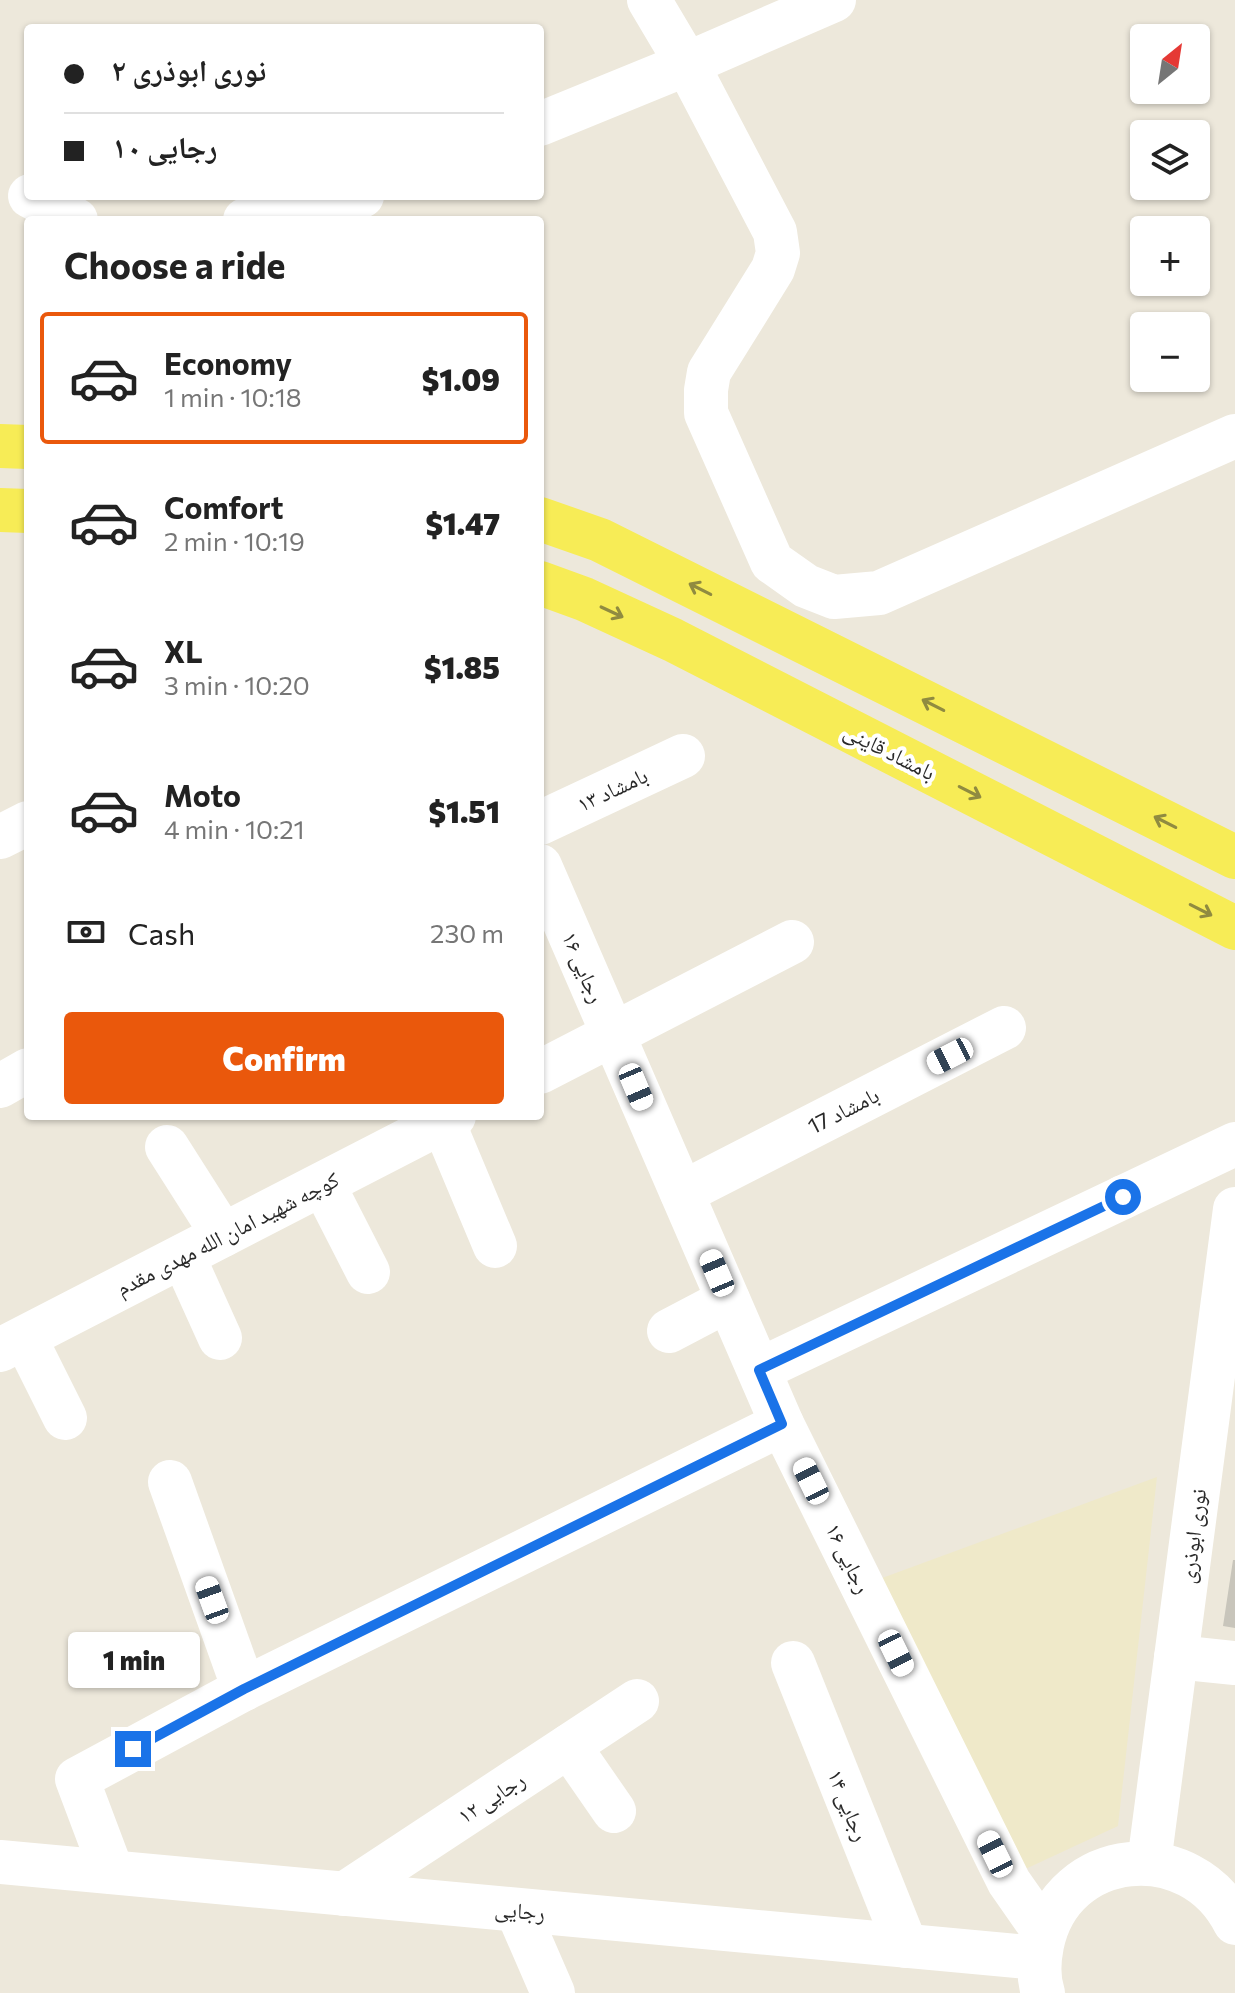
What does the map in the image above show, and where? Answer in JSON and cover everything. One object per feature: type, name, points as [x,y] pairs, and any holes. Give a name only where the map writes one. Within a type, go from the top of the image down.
[{"type":"main road","points":[[0,446],[24,447]]},
{"type":"main road","points":[[0,510],[24,511]]},
{"type":"main road","points":[[544,520],[600,540],[1235,857]]},
{"type":"main road","name":"بامشاد قاینی","points":[[544,584],[584,599],[673,640],[1235,928]]},
{"type":"street","points":[[649,0],[687,64],[775,232],[778,253],[773,269],[709,372],[706,390],[706,413],[772,562],[806,586],[834,597],[879,593],[1235,436]]},
{"type":"street","points":[[544,122],[834,0]]},
{"type":"street","points":[[0,181],[24,193]]},
{"type":"street","points":[[37,200],[68,216]]},
{"type":"street","points":[[270,216],[339,205],[352,200]]},
{"type":"street","name":"بامشاد ۱۳","points":[[544,821],[683,756]]},
{"type":"street","points":[[0,837],[24,825]]},
{"type":"street","name":"رجایی ۱۶","points":[[544,875],[782,1424],[1009,1882],[1038,1972]]},
{"type":"street","points":[[544,1070],[792,942]]},
{"type":"street","name":"بامشاد 17","points":[[682,1193],[1004,1028]]},
{"type":"street","points":[[0,1086],[24,1072]]},
{"type":"street","points":[[428,1123],[495,1246]]},
{"type":"street","name":"کوچه شهید امان الله مهدی مقدم","points":[[12,1344],[323,1184],[428,1123]]},
{"type":"street","points":[[759,1370],[1235,1144]]},
{"type":"street","points":[[167,1147],[223,1235]]},
{"type":"street","points":[[323,1184],[368,1272]]},
{"type":"street","name":"نوری ابوذری","points":[[1149,1863],[1176,1657],[1226,1349],[1235,1209]]},
{"type":"street","points":[[183,1256],[220,1338]]},
{"type":"street","points":[[669,1331],[728,1300]]},
{"type":"street","points":[[12,1344],[65,1418]]},
{"type":"street","points":[[112,1872],[77,1779],[244,1689],[782,1424]]},
{"type":"street","points":[[170,1482],[244,1689]]},
{"type":"street","points":[[1176,1657],[1235,1663]]},
{"type":"street","name":"رجایی ۱۴","points":[[793,1663],[906,1946]]},
{"type":"street","name":"رجایی ۱۲","points":[[344,1894],[637,1701]]},
{"type":"street","points":[[569,1746],[614,1811]]},
{"type":"street","name":"رجایی","points":[[0,1862],[906,1946],[1038,1972]]},
{"type":"street","points":[[1038,1972],[1056,1908],[1074,1888],[1096,1873],[1122,1865],[1149,1863],[1175,1868],[1199,1880],[1220,1898],[1235,1923]]},
{"type":"street","points":[[517,1910],[553,1993]]},
{"type":"shaded area","points":[[1157,1477],[1118,1826],[1019,1872],[874,1581]]},
{"type":"building","points":[[1235,1560],[1235,1628],[1223,1626]]},
{"type":"route","points":[[133,1749],[244,1689],[782,1424],[759,1370],[1123,1197]]}]
